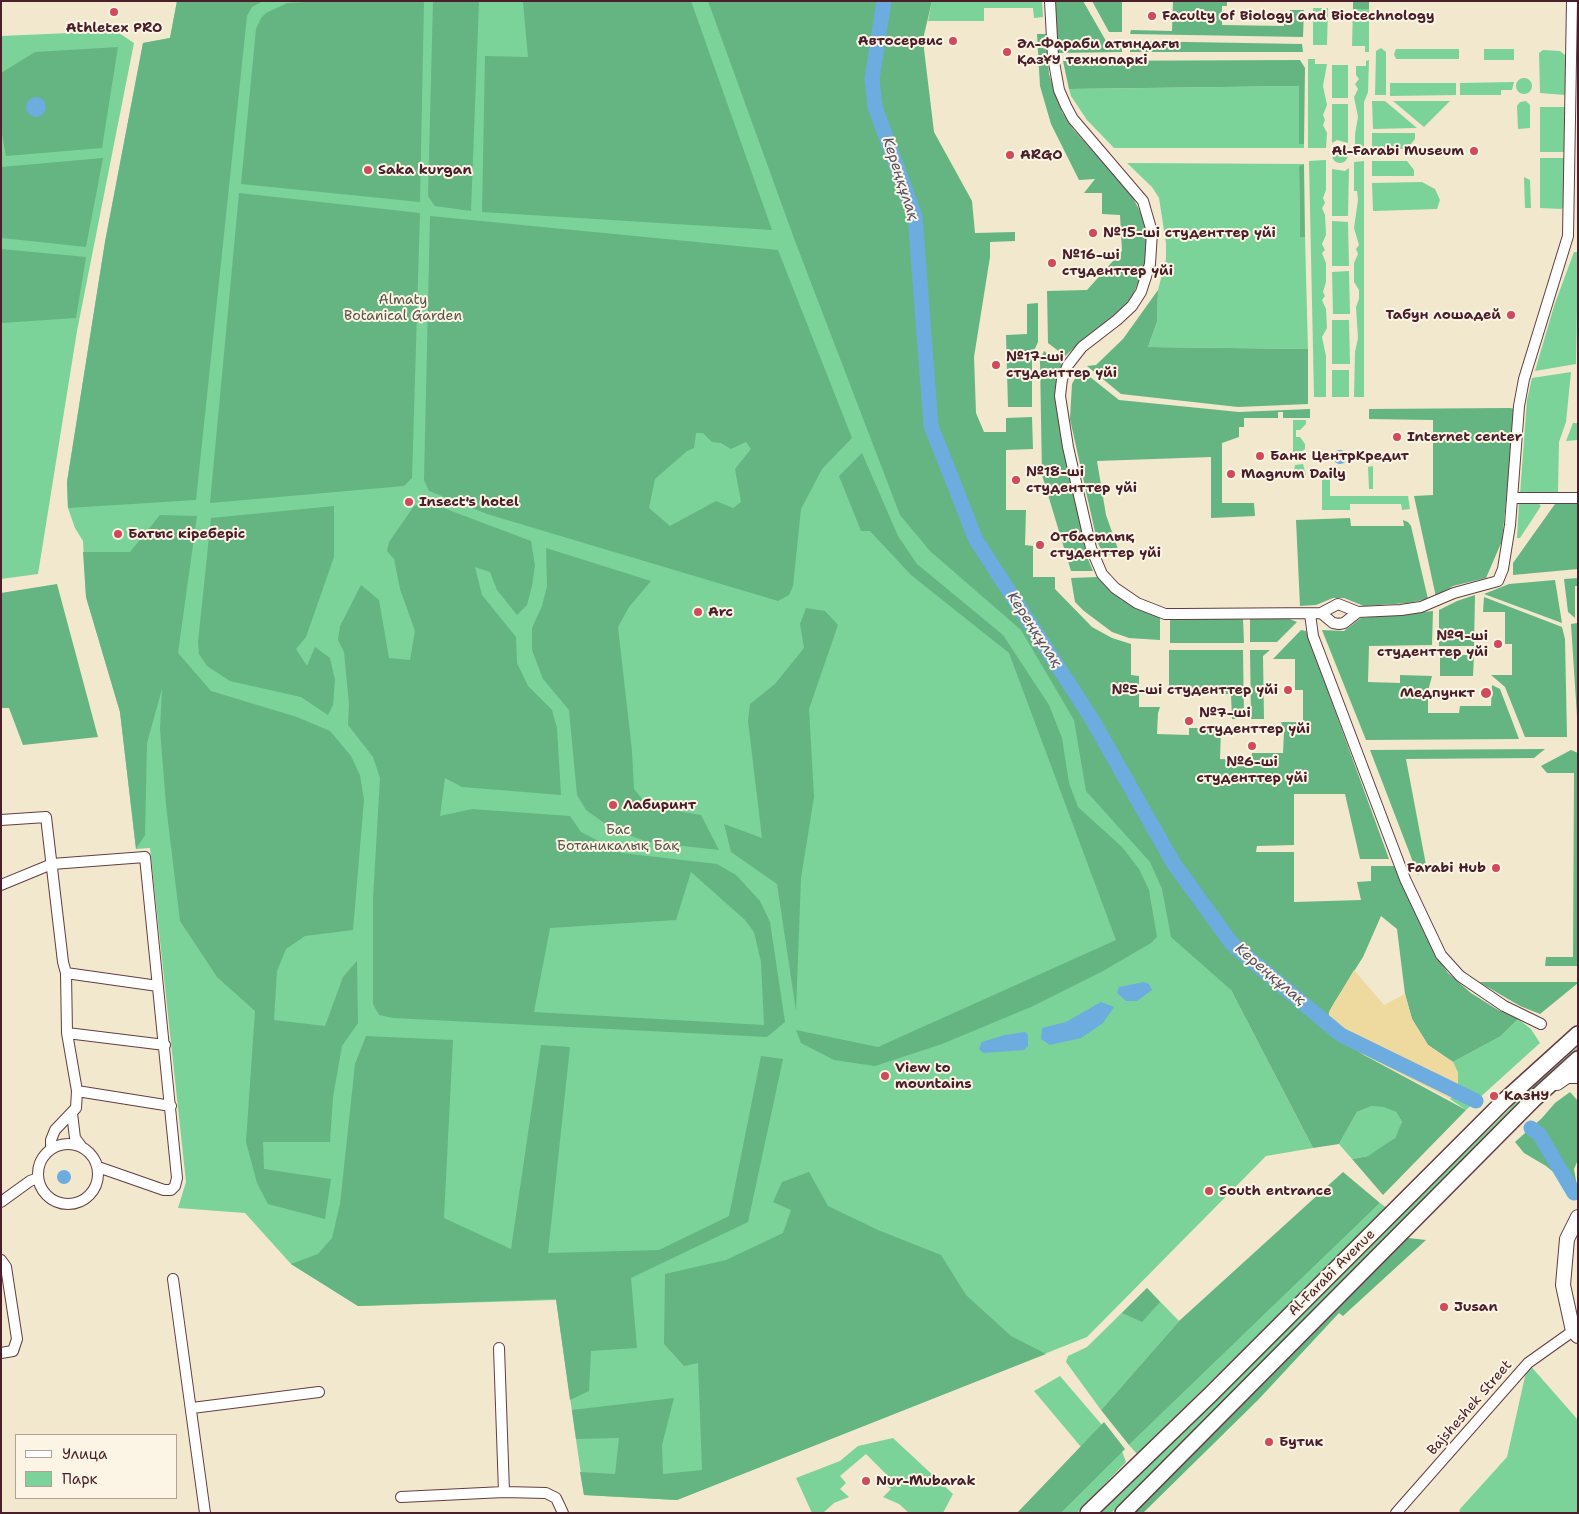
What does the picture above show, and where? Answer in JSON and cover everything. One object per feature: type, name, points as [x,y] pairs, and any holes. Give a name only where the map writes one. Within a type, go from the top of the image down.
[{"type":"main road","name":"Al-Farabi Avenue","points":[[1088,1513],[1211,1394],[1504,1101],[1578,1034]]},
{"type":"main road","name":"Al-Farabi Avenue","points":[[1123,1513],[1534,1099],[1578,1059]]},
{"type":"street","points":[[1050,1],[1053,57],[1059,90],[1066,106],[1073,119],[1143,201],[1152,232],[1150,264],[1141,292],[1132,306],[1082,348],[1072,359],[1062,380],[1062,415],[1095,561],[1115,588],[1136,603],[1165,614],[1321,614],[1338,604],[1343,604],[1358,612]]},
{"type":"street","points":[[1321,614],[1333,623],[1339,624],[1358,612],[1421,608],[1454,594],[1498,581],[1503,569],[1512,498],[1519,406],[1524,380],[1568,236],[1572,1]]},
{"type":"street","points":[[1512,498],[1578,498]]},
{"type":"street","points":[[1310,614],[1313,636],[1401,867],[1441,955],[1460,976],[1504,1006],[1542,1024]]},
{"type":"street","points":[[1,820],[46,817],[63,962],[66,973],[67,1033],[77,1091],[76,1108],[55,1130],[51,1140],[51,1148]]},
{"type":"street","points":[[1,885],[52,864],[145,857],[165,1045],[177,1178],[176,1186],[171,1190],[164,1190],[98,1166]]},
{"type":"street","points":[[66,973],[158,986]]},
{"type":"street","points":[[67,1033],[165,1045]]},
{"type":"street","points":[[1534,1099],[1567,1076],[1578,1076]]},
{"type":"street","points":[[77,1091],[170,1106]]},
{"type":"street","points":[[72,1113],[75,1138],[92,1155],[98,1166],[96,1185],[92,1192],[78,1202],[70,1204],[55,1201],[46,1195],[38,1178],[40,1161],[51,1148],[66,1143],[81,1146]]},
{"type":"street","points":[[1,1202],[30,1180],[38,1178]]},
{"type":"street","points":[[1576,1334],[1563,1285],[1563,1264],[1567,1239],[1578,1217]]},
{"type":"street","points":[[1,1260],[6,1267],[17,1339],[13,1350],[1,1353]]},
{"type":"street","points":[[173,1279],[205,1513]]},
{"type":"street","name":"Bajsheshek Street","points":[[1396,1513],[1528,1364],[1576,1334]]},
{"type":"street","points":[[499,1348],[504,1492]]},
{"type":"street","points":[[192,1408],[319,1392]]},
{"type":"street","points":[[401,1496],[504,1492],[546,1493],[556,1498],[563,1513]]},
{"type":"green space","name":"Almaty Botanical Garden","points":[[177,1],[899,1],[971,475],[1231,990],[1313,1148],[1266,1156],[1087,1337],[677,1500],[584,1495],[556,1300],[358,1306],[291,1264],[245,1213],[178,1208],[186,1182],[150,848],[136,849],[120,712],[86,597],[83,541],[75,528],[68,508],[67,482],[105,242],[143,43],[170,38]]},
{"type":"green space","points":[[177,1],[263,1],[252,7],[247,16],[196,500],[68,508],[67,482],[105,242],[143,43],[170,38]]},
{"type":"green space","points":[[424,1],[420,202],[241,184],[256,29],[261,18],[266,13],[287,3]]},
{"type":"green space","points":[[433,1],[479,1],[471,211],[435,206],[428,196]]},
{"type":"green space","points":[[691,1],[772,230],[482,212],[485,56],[528,57],[523,2]]},
{"type":"green space","points":[[708,1],[932,1],[924,35],[924,49],[934,132],[972,201],[975,233],[1015,232],[1015,241],[990,242],[990,257],[974,357],[976,413],[984,432],[1006,432],[1006,418],[1032,417],[1033,449],[1006,450],[1006,510],[1026,510],[1025,545],[1033,546],[1033,577],[1055,577],[1055,589],[1092,627],[1112,638],[1131,644],[1131,675],[1139,676],[1139,707],[1160,707],[1157,734],[1189,735],[1189,728],[1221,728],[1220,759],[1251,760],[1252,753],[1283,753],[1284,732],[1281,722],[1303,722],[1303,690],[1295,690],[1295,659],[1273,659],[1301,630],[1306,631],[1389,859],[1360,859],[1345,794],[1294,794],[1294,845],[1257,846],[1256,852],[1294,852],[1294,902],[1361,900],[1357,882],[1371,881],[1371,866],[1394,866],[1435,954],[1448,973],[1471,993],[1498,1010],[1518,1019],[1501,1036],[1453,1062],[1428,1045],[1412,1019],[1405,994],[1397,929],[1381,916],[1363,957],[1329,1012],[1328,1022],[1334,1036],[1364,1055],[1466,1110],[1383,1195],[1352,1159],[1368,1156],[1395,1138],[1402,1122],[1396,1112],[1384,1107],[1372,1106],[1357,1112],[1339,1144],[1313,1148],[1231,990],[1171,937],[1162,889],[1150,862],[1086,791],[1074,720],[1021,630],[930,551],[900,515],[795,241]]},
{"type":"green space","points":[[932,1],[1042,1],[1043,17],[1034,18],[1033,8],[984,8],[984,21],[928,21]]},
{"type":"green space","points":[[1055,1],[1083,1],[1106,41],[1122,42],[1122,52],[1058,53]]},
{"type":"green space","points":[[1092,1],[1122,1],[1122,32],[1109,32]]},
{"type":"green space","points":[[1173,1],[1227,1],[1227,6],[1222,6],[1222,25],[1284,26],[1284,13],[1290,13],[1290,10],[1304,10],[1303,37],[1130,34],[1131,30],[1172,31]]},
{"type":"green space","points":[[1353,1],[1369,1],[1369,9],[1353,9]]},
{"type":"green space","points":[[1313,8],[1328,8],[1327,45],[1313,45]]},
{"type":"green space","points":[[1353,9],[1369,9],[1369,52],[1365,52],[1365,46],[1352,46]]},
{"type":"green space","points":[[116,31],[134,43],[77,331],[38,574],[1,579],[1,36]]},
{"type":"green space","points":[[1037,34],[1046,34],[1049,74],[1062,112],[1073,129],[1131,194],[1145,221],[1148,239],[1144,269],[1131,299],[1119,313],[1091,333],[1065,356],[1048,343],[1047,291],[1087,290],[1122,251],[1120,215],[1102,214],[1102,193],[1084,193],[1095,179],[1079,180],[1051,124],[1040,86]]},
{"type":"green space","points":[[1130,41],[1302,44],[1303,52],[1130,52]]},
{"type":"green space","points":[[118,47],[102,148],[6,156],[1,129],[1,73],[35,52]]},
{"type":"green space","points":[[1381,48],[1386,52],[1386,95],[1375,95],[1376,51]]},
{"type":"green space","points":[[1396,49],[1459,49],[1459,59],[1396,59],[1394,54]]},
{"type":"green space","points":[[1484,49],[1514,49],[1514,60],[1484,60]]},
{"type":"green space","points":[[1543,50],[1560,51],[1565,55],[1565,95],[1540,93],[1539,53]]},
{"type":"green space","points":[[1308,59],[1315,59],[1315,64],[1327,64],[1323,86],[1327,105],[1323,115],[1325,120],[1323,125],[1327,133],[1326,148],[1308,148]]},
{"type":"green space","points":[[1300,60],[1305,68],[1304,144],[1299,144],[1299,86],[1069,89],[1063,61]]},
{"type":"green space","points":[[1369,60],[1368,92],[1364,102],[1364,149],[1355,150],[1358,117],[1354,97],[1358,89],[1355,84],[1359,79],[1356,75],[1356,66],[1366,66],[1366,61]]},
{"type":"green space","points":[[1332,65],[1348,65],[1348,98],[1332,98]]},
{"type":"green space","points":[[1521,78],[1527,78],[1532,83],[1530,92],[1521,94],[1516,89],[1516,83]]},
{"type":"green space","points":[[1514,82],[1512,90],[1501,90],[1501,95],[1460,95],[1460,83]]},
{"type":"green space","points":[[1390,83],[1456,83],[1456,95],[1390,96]]},
{"type":"green space","points":[[1299,86],[1299,144],[1304,144],[1304,148],[1114,148],[1087,120],[1071,96],[1069,89]]},
{"type":"green space","points":[[1372,101],[1385,101],[1417,128],[1373,129]]},
{"type":"green space","points":[[1393,101],[1450,101],[1424,127]]},
{"type":"green space","points":[[1526,101],[1530,105],[1530,128],[1518,129],[1517,106],[1520,102]]},
{"type":"green space","points":[[1332,104],[1348,104],[1348,143],[1337,140],[1332,143]]},
{"type":"green space","points":[[1540,107],[1565,107],[1565,152],[1540,152]]},
{"type":"green space","points":[[1372,133],[1415,133],[1415,139],[1407,149],[1372,149]]},
{"type":"green space","points":[[1337,147],[1343,147],[1348,152],[1346,161],[1337,163],[1332,158],[1332,152]]},
{"type":"green space","points":[[103,158],[86,247],[2,238],[1,167]]},
{"type":"green space","points":[[1540,158],[1564,158],[1564,207],[1561,209],[1540,208]]},
{"type":"green space","points":[[1326,160],[1326,190],[1323,198],[1325,203],[1322,208],[1325,215],[1326,235],[1322,244],[1325,250],[1322,253],[1326,263],[1326,282],[1323,292],[1325,296],[1322,300],[1326,309],[1327,328],[1322,337],[1326,356],[1326,397],[1314,397],[1309,161]]},
{"type":"green space","points":[[1364,161],[1364,397],[1354,397],[1355,352],[1358,338],[1356,307],[1359,299],[1359,290],[1354,282],[1354,263],[1358,254],[1356,249],[1359,245],[1354,228],[1358,200],[1357,191],[1354,191],[1354,162]]},
{"type":"green space","points":[[1372,161],[1407,161],[1414,170],[1414,176],[1372,176]]},
{"type":"green space","points":[[1127,163],[1304,164],[1299,166],[1300,237],[1305,237],[1308,349],[1148,347],[1157,322],[1158,290],[1166,259],[1166,243],[1159,198],[1152,187]]},
{"type":"green space","points":[[1304,164],[1305,237],[1300,237],[1299,166]]},
{"type":"green space","points":[[1349,168],[1348,216],[1332,216],[1332,169],[1345,171]]},
{"type":"green space","points":[[1524,177],[1530,180],[1531,208],[1525,208]]},
{"type":"green space","points":[[1422,182],[1435,189],[1440,200],[1437,209],[1373,211],[1372,183]]},
{"type":"green space","points":[[239,193],[420,213],[412,478],[404,486],[210,503]]},
{"type":"green space","points":[[430,216],[778,250],[852,438],[822,469],[801,509],[793,586],[789,595],[778,601],[487,514],[429,491],[424,480]],"holes":[[[696,433],[703,433],[712,442],[721,443],[731,449],[746,442],[751,449],[735,469],[741,502],[733,508],[716,501],[670,526],[649,508],[655,479],[687,451],[694,448]]]},
{"type":"green space","points":[[1332,221],[1348,222],[1349,266],[1332,266]]},
{"type":"green space","points":[[1,249],[86,257],[76,318],[1,323]]},
{"type":"green space","points":[[1574,252],[1578,252],[1576,364],[1535,371],[1554,306]]},
{"type":"green space","points":[[1349,271],[1350,314],[1333,314],[1332,272]]},
{"type":"green space","points":[[1158,290],[1157,322],[1148,347],[1308,349],[1308,404],[1238,407],[1121,394],[1087,366],[1096,365],[1123,339]]},
{"type":"green space","points":[[1038,303],[1038,342],[1032,355],[1032,407],[1008,407],[1006,335],[1027,334],[1027,304]]},
{"type":"green space","points":[[1332,320],[1349,320],[1350,364],[1332,364]]},
{"type":"green space","points":[[1044,351],[1063,365],[1056,394],[1056,408],[1088,559],[1093,571],[1071,571],[1042,475],[1040,361]]},
{"type":"green space","points":[[1080,369],[1119,400],[1239,412],[1310,409],[1310,418],[1283,418],[1283,412],[1278,412],[1278,418],[1244,418],[1244,427],[1239,427],[1239,437],[1222,443],[1222,503],[1254,503],[1255,516],[1211,518],[1211,457],[1097,461],[1106,515],[1119,552],[1104,556],[1097,541],[1070,419],[1072,384]]},
{"type":"green space","points":[[1332,370],[1349,370],[1349,397],[1332,397]]},
{"type":"green space","points":[[1571,372],[1566,422],[1559,442],[1558,493],[1520,494],[1527,400],[1532,378]]},
{"type":"green space","points":[[1369,409],[1515,409],[1502,541],[1486,578],[1453,586],[1436,597],[1414,496],[1433,495],[1433,420],[1369,419]]},
{"type":"green space","points":[[1293,420],[1306,420],[1306,424],[1300,430],[1296,430],[1296,437],[1300,437],[1305,444],[1305,449],[1301,452],[1293,452]]},
{"type":"green space","points":[[1573,423],[1578,423],[1578,440],[1566,441]]},
{"type":"green space","points":[[862,453],[898,536],[917,564],[1003,635],[1049,705],[1062,738],[1069,783],[1078,807],[1122,847],[1139,869],[1149,890],[1157,937],[1151,943],[1103,971],[1031,1007],[942,1044],[875,1066],[834,1060],[801,1043],[796,1030],[878,1047],[1116,940],[1009,653],[911,575],[870,531],[861,531],[839,476]]},
{"type":"green space","points":[[1303,464],[1306,475],[1293,476],[1295,465]]},
{"type":"green space","points":[[1373,466],[1373,489],[1369,489],[1368,467]]},
{"type":"green space","points":[[1322,472],[1330,472],[1330,496],[1408,496],[1410,509],[1402,510],[1401,504],[1350,504],[1350,510],[1322,510]]},
{"type":"green space","points":[[425,501],[531,541],[535,566],[532,586],[527,605],[517,615],[497,590],[490,572],[475,567],[482,595],[516,637],[517,663],[528,686],[552,710],[557,728],[561,795],[462,787],[445,778],[440,816],[472,809],[570,816],[581,832],[622,853],[717,864],[736,875],[760,901],[770,922],[785,1022],[767,1037],[393,1018],[379,1015],[373,1004],[373,898],[380,778],[373,757],[348,725],[349,704],[344,652],[338,640],[340,626],[361,585],[379,600],[389,658],[410,660],[415,631],[400,589],[394,559],[387,551],[389,542],[414,506]],"holes":[[[691,872],[745,920],[754,932],[761,962],[764,1025],[534,1012],[550,928],[676,920]]]},
{"type":"green space","points":[[1519,503],[1538,503],[1541,506],[1520,538],[1517,538]]},
{"type":"green space","points":[[1555,504],[1578,504],[1578,569],[1513,575],[1513,563]]},
{"type":"green space","points":[[334,506],[334,557],[306,637],[296,649],[307,666],[315,647],[330,658],[335,680],[333,705],[328,715],[301,697],[230,681],[207,666],[199,654],[198,642],[211,518]]},
{"type":"green space","points":[[160,515],[197,516],[178,653],[211,691],[297,717],[330,731],[351,756],[360,775],[364,800],[353,930],[305,936],[286,949],[277,971],[274,1020],[325,1026],[343,977],[357,961],[358,1023],[342,1046],[333,1097],[330,1142],[263,1142],[264,1169],[331,1179],[325,1219],[268,1204],[257,1183],[246,1142],[255,1011],[217,977],[180,921],[166,805],[160,729],[162,689],[147,743],[145,835],[136,849],[120,712],[86,597],[83,552],[130,552]]},
{"type":"green space","points":[[1350,518],[1351,526],[1404,526],[1403,520],[1408,522],[1411,526],[1428,599],[1408,603],[1364,606],[1344,598],[1333,598],[1316,605],[1300,606],[1296,520]]},
{"type":"green space","points":[[546,548],[651,581],[629,607],[618,627],[632,751],[634,789],[648,806],[701,815],[719,850],[648,842],[614,830],[586,810],[577,795],[569,710],[543,679],[532,650],[532,628],[542,606],[547,586]]},
{"type":"green space","points":[[1098,577],[1122,600],[1160,617],[1160,640],[1129,638],[1112,632],[1075,602],[1071,578]]},
{"type":"green space","points":[[1578,578],[1578,586],[1575,586],[1575,618],[1568,612],[1564,579]]},
{"type":"green space","points":[[1555,580],[1562,623],[1484,594],[1509,584]]},
{"type":"green space","points":[[57,584],[98,737],[23,745],[9,708],[1,708],[1,593]]},
{"type":"green space","points":[[1475,595],[1474,646],[1439,646],[1439,610]]},
{"type":"green space","points":[[1484,597],[1562,627],[1565,639],[1567,737],[1525,737],[1505,687],[1491,675],[1512,675],[1512,644],[1505,644],[1505,612],[1483,612]]},
{"type":"green space","points":[[806,608],[825,611],[838,625],[809,709],[814,797],[801,878],[796,1011],[777,884],[731,852],[724,824],[762,838],[748,721],[750,704],[775,684],[804,648],[800,624]]},
{"type":"green space","points":[[1433,611],[1432,645],[1369,646],[1368,682],[1400,683],[1400,675],[1432,676],[1428,691],[1428,713],[1459,713],[1460,706],[1491,706],[1492,685],[1500,689],[1519,739],[1366,740],[1322,630],[1344,631],[1361,618]]},
{"type":"green space","points":[[1170,617],[1243,618],[1244,643],[1170,643]]},
{"type":"green space","points":[[1250,618],[1287,618],[1297,622],[1277,642],[1250,642]]},
{"type":"green space","points":[[1578,623],[1578,732],[1571,624]]},
{"type":"green space","points":[[1169,650],[1243,650],[1244,719],[1232,719],[1231,694],[1177,695],[1169,686]]},
{"type":"green space","points":[[1250,650],[1270,650],[1263,656],[1264,719],[1251,719]]},
{"type":"green space","points":[[1440,655],[1474,655],[1473,676],[1440,676]]},
{"type":"green space","points":[[1545,749],[1534,758],[1406,759],[1426,865],[1418,875],[1370,750]]},
{"type":"green space","points":[[1571,750],[1578,753],[1578,966],[1545,966],[1546,957],[1573,957],[1574,773],[1547,773],[1541,766]]},
{"type":"green space","points":[[1479,982],[1578,983],[1540,1014],[1520,1006]]},
{"type":"green space","points":[[1518,1019],[1531,1029],[1540,1043],[1466,1110],[1450,1099],[1458,1088],[1458,1073],[1453,1062],[1501,1036]]},
{"type":"green space","points":[[366,1036],[453,1040],[444,1218],[511,1249],[541,1045],[570,1047],[548,1253],[659,1250],[729,1216],[761,1056],[783,1059],[748,1222],[631,1278],[637,1348],[591,1351],[589,1391],[570,1400],[556,1299],[358,1306],[291,1264],[318,1254],[332,1238],[340,1204],[355,1064]]},
{"type":"green space","points":[[1578,1047],[1578,1053],[1111,1513],[1099,1513],[1532,1087]]},
{"type":"green space","points":[[1570,1092],[1578,1101],[1578,1160],[1574,1169],[1578,1192],[1546,1166],[1524,1153],[1515,1142],[1542,1118],[1555,1103]]},
{"type":"green space","points":[[1372,1106],[1384,1106],[1396,1112],[1402,1122],[1400,1128],[1395,1138],[1384,1147],[1368,1156],[1352,1159],[1339,1144],[1357,1112]]},
{"type":"green space","points":[[809,1172],[828,1206],[878,1230],[941,1255],[966,1295],[1011,1336],[1046,1354],[677,1500],[584,1495],[580,1472],[615,1474],[619,1438],[576,1439],[572,1410],[674,1398],[662,1445],[663,1474],[702,1470],[698,1363],[684,1366],[664,1344],[665,1274],[726,1260],[783,1233],[791,1210],[773,1202],[782,1182]]},
{"type":"green space","points":[[1343,1172],[1380,1203],[1129,1445],[1101,1410],[1179,1321]]},
{"type":"green space","points":[[1380,1203],[1387,1208],[1137,1454],[1129,1445]]},
{"type":"green space","points":[[1408,1238],[1426,1240],[1343,1316],[1339,1313],[1258,1400],[1143,1513],[1128,1513]]},
{"type":"green space","points":[[1147,1288],[1179,1321],[1101,1410],[1066,1362],[1068,1356],[1087,1347]]},
{"type":"green space","points":[[1147,1288],[1160,1302],[1142,1322],[1122,1313]]},
{"type":"green space","points":[[1528,1363],[1578,1420],[1578,1513],[1459,1513],[1460,1509],[1507,1457]]},
{"type":"green space","points":[[1060,1376],[1102,1425],[1081,1447],[1034,1391]]},
{"type":"green space","points":[[1104,1422],[1125,1449],[1061,1513],[1017,1513]]},
{"type":"green space","points":[[893,1438],[953,1494],[943,1513],[909,1513],[899,1504],[883,1497],[891,1489],[885,1484],[890,1478],[866,1454],[840,1476],[846,1483],[840,1489],[849,1497],[834,1503],[823,1513],[812,1513],[796,1478],[840,1461],[858,1446]]},
{"type":"green space","points":[[1122,1451],[1126,1462],[1077,1513],[1061,1513]]},
{"type":"sand","points":[[1354,970],[1384,1005],[1405,994],[1412,1019],[1428,1045],[1453,1062],[1458,1073],[1458,1088],[1450,1099],[1364,1055],[1334,1036],[1329,1029],[1329,1012]]},
{"type":"water","points":[[32,97],[40,97],[46,103],[46,111],[40,117],[32,117],[26,111],[26,103]]},
{"type":"water","points":[[1340,450],[1345,452],[1347,457],[1345,462],[1340,464],[1335,462],[1333,457],[1335,452]]},
{"type":"water","points":[[1144,982],[1149,984],[1152,990],[1137,1001],[1126,1001],[1117,993],[1119,987]]},
{"type":"water","points":[[1101,1002],[1114,1007],[1103,1023],[1081,1038],[1050,1045],[1041,1039],[1042,1028],[1066,1022]]},
{"type":"water","points":[[1025,1032],[1028,1035],[1028,1046],[1024,1050],[983,1053],[979,1049],[982,1042],[1005,1035]]},
{"type":"water","points":[[64,1170],[69,1172],[71,1177],[69,1182],[64,1184],[59,1182],[57,1177],[59,1172]]},
{"type":"waterway","name":"Кереңқұлақ","points":[[884,1],[872,79],[875,107],[915,216],[931,426],[976,540],[1090,716],[1174,864],[1232,944],[1341,1035],[1476,1101]]},
{"type":"waterway","name":"Кереңқұлақ","points":[[1531,1128],[1539,1134],[1574,1193]]},
{"type":"place","name":"Athletex PRO","points":[[114,12]]},
{"type":"place","name":"Faculty of Biology and Biotechnology","points":[[1152,16]]},
{"type":"place","name":"Автосервис","points":[[953,41]]},
{"type":"place","name":"Әл-Фараби атындағы ҚазҰУ технопаркі","points":[[1007,52]]},
{"type":"place","name":"Al-Farabi Museum","points":[[1474,151]]},
{"type":"place","name":"ARGO","points":[[1010,155]]},
{"type":"place","name":"Saka kurgan","points":[[368,170]]},
{"type":"place","name":"№15-ші студенттер үйі","points":[[1093,233]]},
{"type":"place","name":"№16-ші студенттер үйі","points":[[1052,263]]},
{"type":"place","name":"Табун лошадей","points":[[1511,315]]},
{"type":"place","name":"№17-ші студенттер үйі","points":[[996,365]]},
{"type":"place","name":"Internet center","points":[[1397,437]]},
{"type":"place","name":"Банк ЦентрКредит","points":[[1260,456]]},
{"type":"place","name":"Magnum Daily","points":[[1231,474]]},
{"type":"place","name":"№18-ші студенттер үйі","points":[[1016,480]]},
{"type":"place","name":"Insect's hotel","points":[[409,502]]},
{"type":"place","name":"Батыс кіреберіс","points":[[118,534]]},
{"type":"place","name":"Отбасылық студенттер үйі","points":[[1040,545]]},
{"type":"place","name":"Arc","points":[[698,612]]},
{"type":"place","name":"№9-ші студенттер үйі","points":[[1498,644]]},
{"type":"place","name":"№5-ші студенттер үйі","points":[[1288,690]]},
{"type":"place","name":"Медпункт","points":[[1486,693]]},
{"type":"place","name":"№7-ші студенттер үйі","points":[[1189,721]]},
{"type":"place","name":"№6-ші студенттер үйі","points":[[1252,746]]},
{"type":"place","name":"Лабиринт","points":[[613,805]]},
{"type":"place","name":"Farabi Hub","points":[[1496,868]]},
{"type":"place","name":"View to mountains","points":[[885,1076]]},
{"type":"place","name":"КазНУ","points":[[1494,1096]]},
{"type":"place","name":"South entrance","points":[[1209,1191]]},
{"type":"place","name":"Jusan","points":[[1444,1307]]},
{"type":"place","name":"Бутик","points":[[1269,1442]]},
{"type":"place","name":"Nur-Mubarak","points":[[866,1481]]},
{"type":"park label","name":"Бас Ботаникалық Бақ","points":[[618,838]]}]
